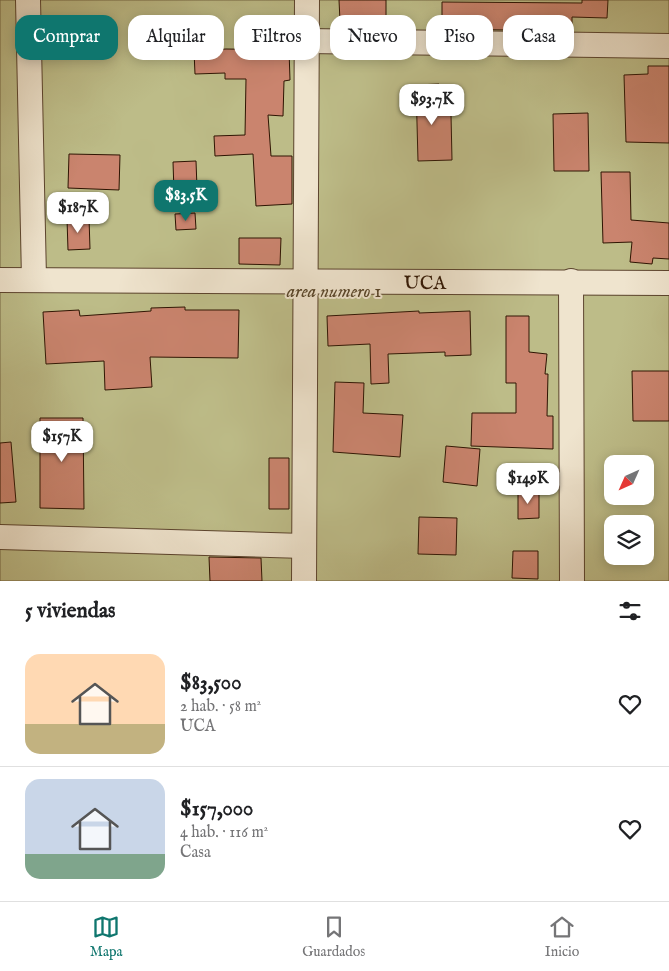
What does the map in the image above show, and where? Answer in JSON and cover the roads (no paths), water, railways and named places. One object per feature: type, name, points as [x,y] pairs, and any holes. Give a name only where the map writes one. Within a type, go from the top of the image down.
[{"type":"street","points":[[28,0],[34,278]]},
{"type":"street","points":[[307,0],[307,15]]},
{"type":"street","points":[[320,41],[669,46]]},
{"type":"street","points":[[304,581],[307,60]]},
{"type":"street","name":"UCA","points":[[0,280],[34,278],[669,283]]},
{"type":"street","points":[[571,281],[572,581]]},
{"type":"street","points":[[0,537],[304,546]]},
{"type":"park label","name":"area numero 1","points":[[334,290]]}]
